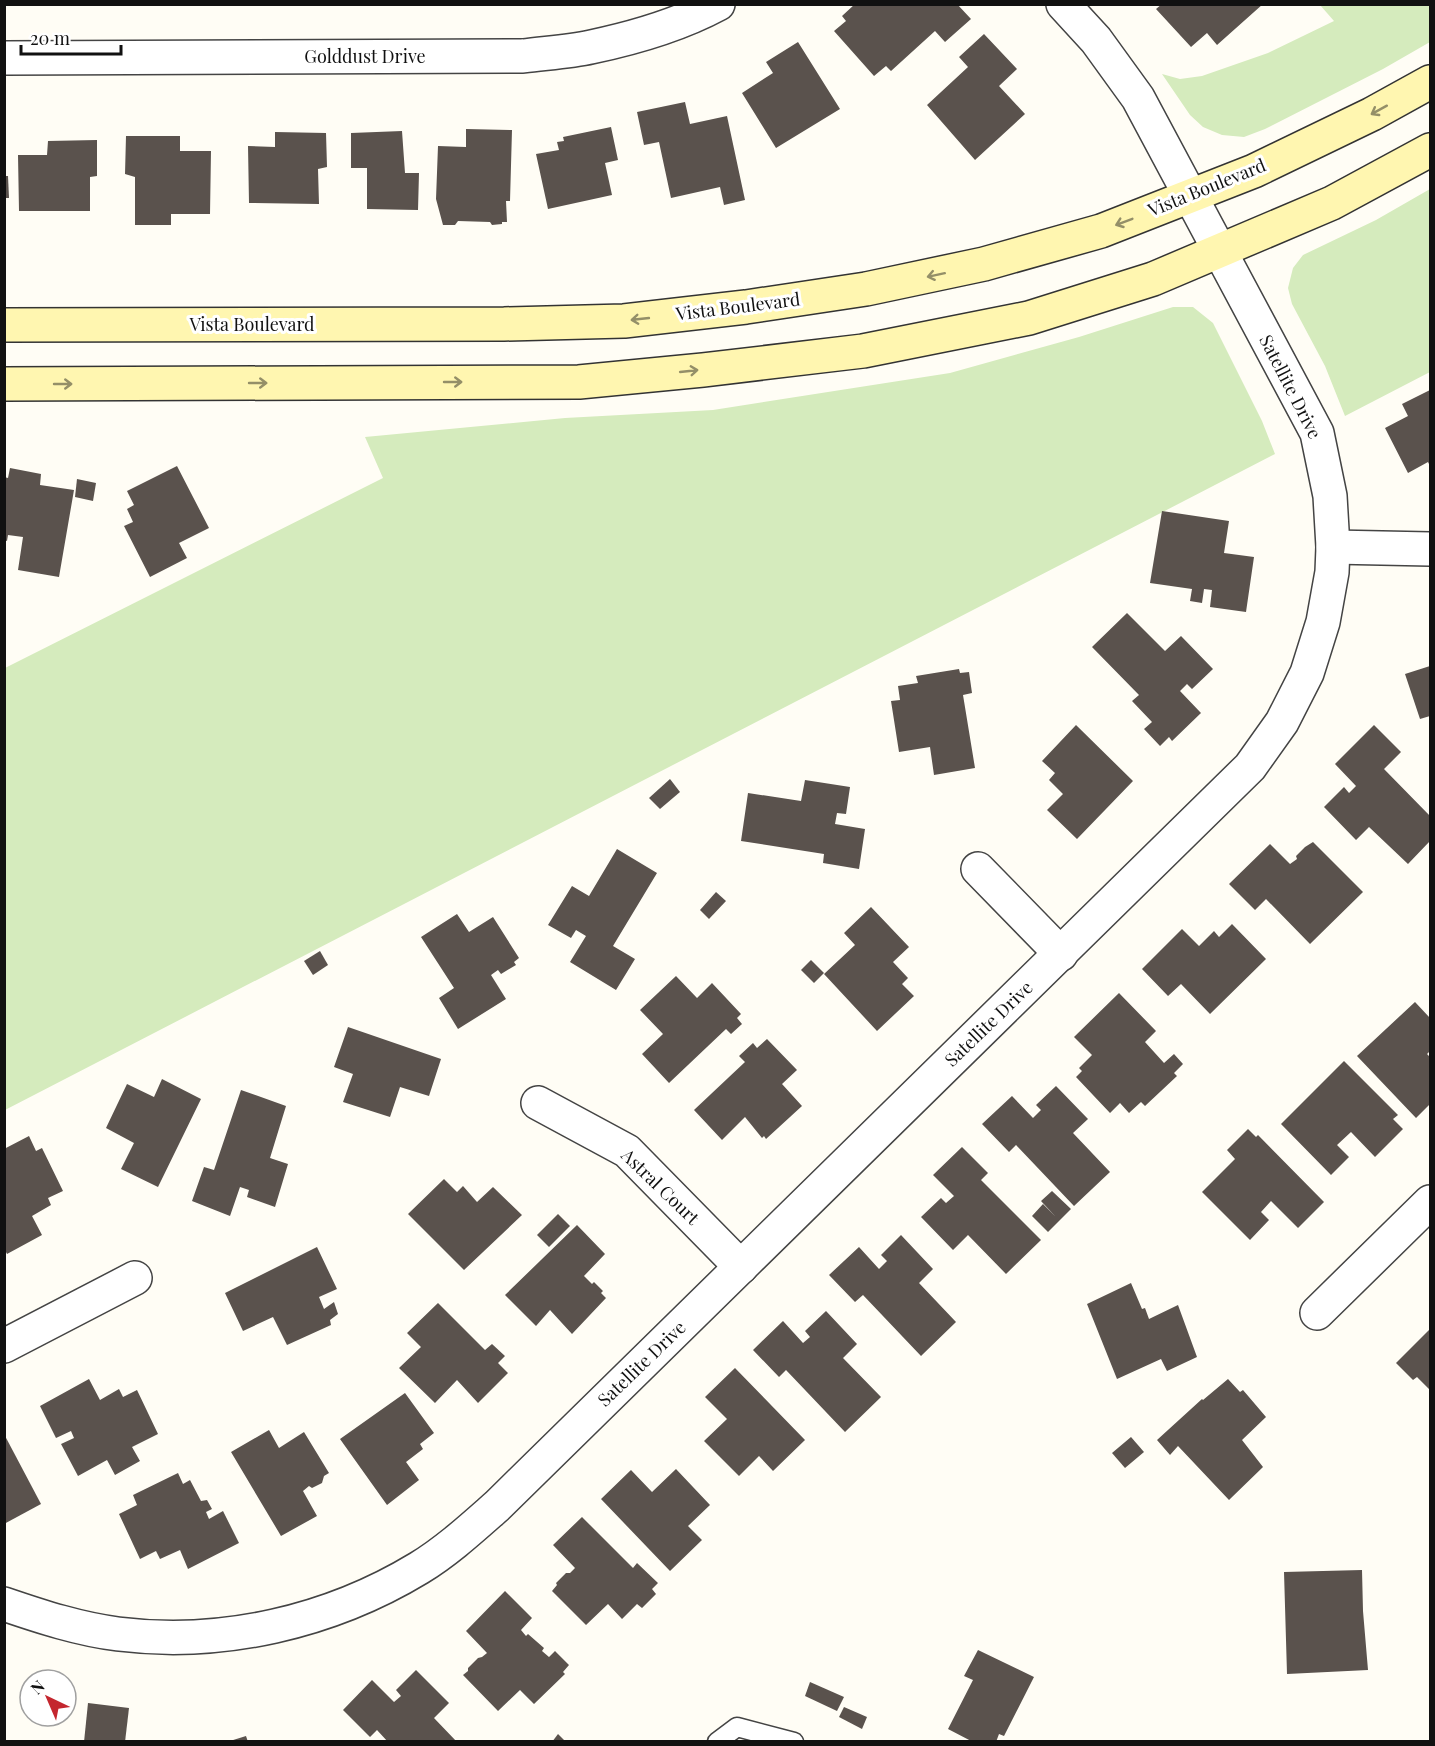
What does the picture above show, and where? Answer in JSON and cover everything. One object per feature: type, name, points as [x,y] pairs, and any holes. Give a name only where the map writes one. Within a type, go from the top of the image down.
[{"type":"main road","name":"Vista Boulevard","points":[[4,325],[504,324],[635,319],[746,307],[866,289],[984,264],[1101,231],[1265,166],[1372,114],[1431,82]]},
{"type":"main road","points":[[4,384],[579,382],[863,351],[1029,318],[1153,279],[1332,203],[1431,150]]},
{"type":"street","name":"Golddust Drive","points":[[4,58],[523,56],[591,47],[653,31],[718,4]]},
{"type":"street","name":"Satellite Drive","points":[[4,1604],[60,1623],[109,1632],[182,1637],[248,1632],[308,1618],[362,1598],[419,1568],[467,1533],[506,1498],[1061,954],[1250,767],[1282,722],[1307,673],[1323,622],[1332,572],[1330,496],[1317,433],[1138,98],[1096,40],[1063,4]]},
{"type":"street","points":[[1333,547],[1431,549]]},
{"type":"street","points":[[978,869],[1061,954]]},
{"type":"street","name":"Astral Court","points":[[538,1103],[627,1151],[741,1267]]},
{"type":"street","points":[[1317,1313],[1431,1202]]},
{"type":"street","points":[[4,1346],[135,1278]]},
{"type":"lane","points":[[717,1742],[737,1727],[794,1742]]},
{"type":"green space","points":[[1320,5],[1430,5],[1430,42],[1383,69],[1265,129],[1244,137],[1222,135],[1203,127],[1190,115],[1162,74],[1180,79],[1202,76],[1268,53],[1334,21]]},
{"type":"green space","points":[[1430,189],[1430,372],[1345,416],[1325,366],[1292,304],[1288,288],[1293,268],[1303,255],[1376,220]]},
{"type":"green space","points":[[1173,307],[1193,307],[1213,323],[1262,421],[1275,454],[5,1110],[5,668],[383,478],[365,437],[565,418],[713,410],[950,373],[1079,337]]},
{"type":"building","points":[[855,4],[957,4],[971,19],[945,42],[935,31],[891,71],[886,66],[874,76],[834,31],[846,21],[842,16]]},
{"type":"building","points":[[1162,4],[1263,4],[1217,45],[1207,33],[1191,47],[1156,9]]},
{"type":"building","points":[[984,34],[1017,69],[999,86],[1025,114],[975,160],[927,105],[968,67],[959,57]]},
{"type":"building","points":[[798,42],[840,109],[776,148],[742,93],[773,73],[766,62]]},
{"type":"building","points":[[685,102],[690,124],[727,116],[745,200],[724,205],[720,187],[671,198],[659,142],[644,145],[637,112]]},
{"type":"building","points":[[611,127],[618,160],[605,163],[612,195],[548,209],[536,154],[559,150],[557,142],[564,141],[563,137]]},
{"type":"building","points":[[466,129],[512,130],[510,201],[506,201],[507,222],[492,225],[490,222],[458,221],[455,225],[443,225],[436,199],[438,146],[466,147]]},
{"type":"building","points":[[402,131],[405,173],[419,173],[418,210],[367,209],[367,168],[351,168],[351,133]]},
{"type":"building","points":[[275,132],[326,133],[327,167],[318,169],[319,204],[249,203],[248,146],[275,147]]},
{"type":"building","points":[[126,136],[180,136],[180,151],[211,151],[210,214],[171,214],[171,225],[135,225],[135,177],[125,174]]},
{"type":"building","points":[[97,140],[97,176],[90,177],[90,211],[19,211],[18,155],[47,155],[48,141]]},
{"type":"building","points":[[4,176],[8,176],[9,198],[4,198]]},
{"type":"building","points":[[1430,390],[1430,466],[1428,462],[1408,473],[1385,428],[1408,416],[1402,404]]},
{"type":"building","points":[[177,466],[209,528],[179,543],[187,558],[150,577],[124,526],[133,522],[127,509],[134,505],[127,491]]},
{"type":"building","points":[[10,468],[41,474],[40,485],[74,490],[59,577],[18,570],[23,537],[8,535],[7,541],[4,540],[4,477],[8,478]]},
{"type":"building","points":[[77,479],[96,483],[93,501],[75,497]]},
{"type":"building","points":[[1162,511],[1229,521],[1224,553],[1254,557],[1246,612],[1210,607],[1212,590],[1204,589],[1202,603],[1190,601],[1192,589],[1150,583]]},
{"type":"building","points":[[1127,613],[1165,651],[1181,636],[1213,669],[1192,689],[1187,684],[1180,691],[1201,713],[1172,741],[1169,737],[1160,746],[1144,729],[1152,722],[1132,701],[1139,695],[1092,647]]},
{"type":"building","points":[[1430,666],[1430,716],[1420,719],[1405,674]]},
{"type":"building","points":[[959,669],[960,673],[969,672],[972,693],[963,695],[975,768],[934,775],[930,747],[899,752],[891,701],[900,700],[898,686],[918,683],[916,676]]},
{"type":"building","points":[[1076,725],[1133,781],[1077,839],[1047,810],[1063,794],[1049,780],[1055,773],[1042,761]]},
{"type":"building","points":[[1374,725],[1401,752],[1384,769],[1430,816],[1430,841],[1408,864],[1369,827],[1356,840],[1324,807],[1344,787],[1349,793],[1356,786],[1335,764]]},
{"type":"building","points":[[670,779],[680,792],[660,809],[649,798]]},
{"type":"building","points":[[805,780],[850,787],[846,814],[837,813],[835,824],[865,829],[859,869],[823,863],[824,854],[741,841],[748,793],[801,801]]},
{"type":"building","points":[[1313,842],[1363,892],[1310,944],[1266,899],[1255,910],[1229,884],[1270,844],[1290,864],[1297,859],[1296,856],[1305,847]]},
{"type":"building","points":[[617,849],[657,873],[613,946],[635,959],[616,990],[570,962],[586,936],[576,930],[571,938],[548,925],[572,886],[589,896]]},
{"type":"building","points":[[716,892],[726,901],[709,919],[700,910]]},
{"type":"building","points":[[871,907],[909,947],[893,962],[908,978],[902,984],[914,996],[877,1031],[824,974],[855,945],[844,933]]},
{"type":"building","points":[[457,914],[469,932],[493,917],[519,958],[514,962],[516,965],[501,974],[498,970],[491,975],[506,999],[458,1029],[439,998],[454,988],[421,937]]},
{"type":"building","points":[[1232,924],[1266,959],[1210,1014],[1181,984],[1168,996],[1142,969],[1182,929],[1199,946],[1214,931],[1219,937]]},
{"type":"building","points":[[320,951],[328,965],[313,975],[304,961]]},
{"type":"building","points":[[811,960],[824,973],[814,983],[801,970]]},
{"type":"building","points":[[676,976],[697,998],[712,983],[741,1014],[737,1018],[742,1024],[731,1034],[726,1029],[669,1083],[642,1054],[663,1034],[640,1010]]},
{"type":"building","points":[[1119,993],[1156,1031],[1145,1042],[1164,1063],[1174,1054],[1183,1064],[1174,1073],[1177,1076],[1145,1106],[1141,1102],[1129,1113],[1120,1103],[1110,1113],[1076,1077],[1082,1071],[1079,1068],[1092,1055],[1074,1037]]},
{"type":"building","points":[[1415,1002],[1430,1018],[1430,1051],[1427,1054],[1430,1057],[1430,1104],[1416,1118],[1357,1056]]},
{"type":"building","points":[[348,1027],[441,1059],[429,1096],[400,1087],[390,1117],[343,1102],[353,1074],[334,1067]]},
{"type":"building","points":[[767,1039],[797,1070],[782,1084],[802,1106],[766,1139],[764,1136],[762,1138],[745,1117],[722,1140],[694,1110],[745,1062],[739,1056],[753,1043],[757,1048]]},
{"type":"building","points":[[1344,1061],[1398,1115],[1393,1119],[1403,1129],[1375,1157],[1351,1132],[1337,1145],[1349,1157],[1331,1175],[1281,1124]]},
{"type":"building","points":[[162,1079],[201,1099],[158,1187],[121,1169],[134,1143],[106,1128],[127,1084],[154,1097]]},
{"type":"building","points":[[1056,1086],[1088,1119],[1073,1133],[1110,1172],[1074,1206],[1016,1145],[1009,1152],[982,1124],[1012,1096],[1033,1118],[1041,1110],[1036,1105]]},
{"type":"building","points":[[241,1090],[286,1106],[270,1158],[288,1164],[275,1207],[247,1197],[249,1190],[240,1187],[230,1216],[192,1201],[204,1167],[214,1170]]},
{"type":"building","points":[[1248,1129],[1256,1137],[1258,1135],[1324,1202],[1298,1228],[1271,1201],[1261,1212],[1269,1220],[1250,1240],[1202,1192],[1235,1159],[1227,1150]]},
{"type":"building","points":[[29,1136],[36,1151],[42,1148],[63,1191],[48,1198],[51,1205],[32,1216],[42,1235],[7,1254],[4,1248],[4,1149]]},
{"type":"building","points":[[962,1147],[988,1173],[981,1180],[1041,1240],[1006,1274],[968,1235],[953,1250],[921,1217],[941,1198],[946,1203],[954,1196],[933,1175]]},
{"type":"building","points":[[444,1179],[457,1192],[463,1186],[477,1202],[493,1187],[522,1215],[464,1270],[408,1214]]},
{"type":"building","points":[[1052,1191],[1071,1209],[1048,1232],[1032,1216],[1043,1204],[1055,1216],[1041,1201]]},
{"type":"building","points":[[558,1214],[570,1226],[549,1247],[537,1235]]},
{"type":"building","points":[[577,1225],[605,1254],[584,1276],[603,1291],[601,1293],[606,1298],[572,1334],[550,1310],[536,1326],[505,1295]]},
{"type":"building","points":[[901,1235],[933,1269],[919,1283],[956,1322],[921,1356],[863,1295],[855,1302],[829,1275],[859,1247],[879,1269],[887,1261],[881,1255]]},
{"type":"building","points":[[317,1247],[337,1289],[319,1297],[324,1309],[334,1302],[338,1314],[330,1320],[331,1325],[287,1345],[273,1317],[243,1331],[225,1293]]},
{"type":"building","points":[[1131,1283],[1149,1319],[1178,1305],[1197,1357],[1167,1371],[1161,1359],[1117,1379],[1087,1304]]},
{"type":"building","points":[[438,1303],[485,1350],[492,1344],[505,1356],[498,1363],[508,1373],[478,1403],[457,1380],[435,1403],[399,1368],[421,1347],[407,1333]]},
{"type":"building","points":[[826,1311],[857,1344],[843,1358],[881,1397],[845,1432],[786,1370],[779,1377],[753,1350],[783,1321],[803,1343],[810,1337],[805,1331]]},
{"type":"building","points":[[1430,1329],[1430,1390],[1417,1377],[1413,1380],[1396,1363]]},
{"type":"building","points":[[735,1368],[805,1440],[773,1471],[759,1456],[739,1476],[704,1441],[727,1419],[705,1397]]},
{"type":"building","points":[[89,1379],[100,1400],[119,1389],[123,1397],[137,1390],[158,1434],[132,1447],[140,1461],[115,1475],[107,1460],[78,1476],[61,1444],[74,1438],[71,1431],[56,1438],[40,1406]]},
{"type":"building","points":[[1228,1379],[1240,1392],[1243,1390],[1266,1417],[1242,1440],[1263,1467],[1229,1500],[1178,1446],[1170,1455],[1157,1440]]},
{"type":"building","points":[[405,1393],[434,1433],[420,1444],[423,1449],[406,1462],[419,1480],[387,1505],[340,1439]]},
{"type":"building","points":[[269,1430],[279,1448],[304,1432],[329,1473],[324,1476],[322,1483],[312,1488],[309,1486],[303,1491],[317,1516],[281,1536],[231,1452]]},
{"type":"building","points":[[4,1434],[41,1504],[4,1524]]},
{"type":"building","points":[[1131,1437],[1144,1452],[1125,1468],[1112,1453]]},
{"type":"building","points":[[676,1469],[710,1505],[688,1526],[702,1540],[670,1571],[601,1499],[631,1470],[652,1492]]},
{"type":"building","points":[[178,1473],[183,1484],[190,1480],[201,1501],[207,1500],[212,1509],[206,1512],[209,1519],[223,1511],[239,1543],[188,1569],[180,1550],[160,1559],[156,1551],[140,1559],[119,1514],[137,1505],[133,1495]]},
{"type":"building","points":[[582,1517],[633,1568],[637,1563],[658,1583],[652,1589],[656,1594],[642,1608],[637,1604],[622,1619],[608,1604],[586,1625],[552,1591],[566,1573],[570,1573],[575,1568],[553,1545]]},
{"type":"building","points":[[1362,1570],[1368,1670],[1287,1674],[1284,1572]]},
{"type":"building","points":[[505,1591],[532,1618],[521,1630],[526,1636],[528,1634],[544,1648],[542,1651],[549,1657],[555,1651],[569,1665],[563,1672],[565,1674],[534,1704],[520,1690],[498,1711],[463,1675],[478,1658],[487,1653],[466,1631]]},
{"type":"building","points":[[978,1650],[1034,1677],[1004,1736],[999,1734],[996,1742],[973,1742],[948,1729],[973,1680],[964,1676]]},
{"type":"building","points":[[416,1670],[449,1703],[434,1718],[457,1742],[388,1742],[377,1730],[370,1737],[343,1710],[372,1680],[394,1702],[401,1696],[396,1690]]},
{"type":"building","points":[[810,1682],[844,1697],[837,1711],[805,1696]]},
{"type":"building","points":[[88,1703],[129,1708],[125,1742],[84,1742]]},
{"type":"building","points":[[844,1707],[867,1717],[862,1729],[839,1717]]},
{"type":"building","points":[[558,1734],[566,1742],[552,1742]]},
{"type":"building","points":[[246,1736],[248,1742],[230,1742],[230,1741]]}]
